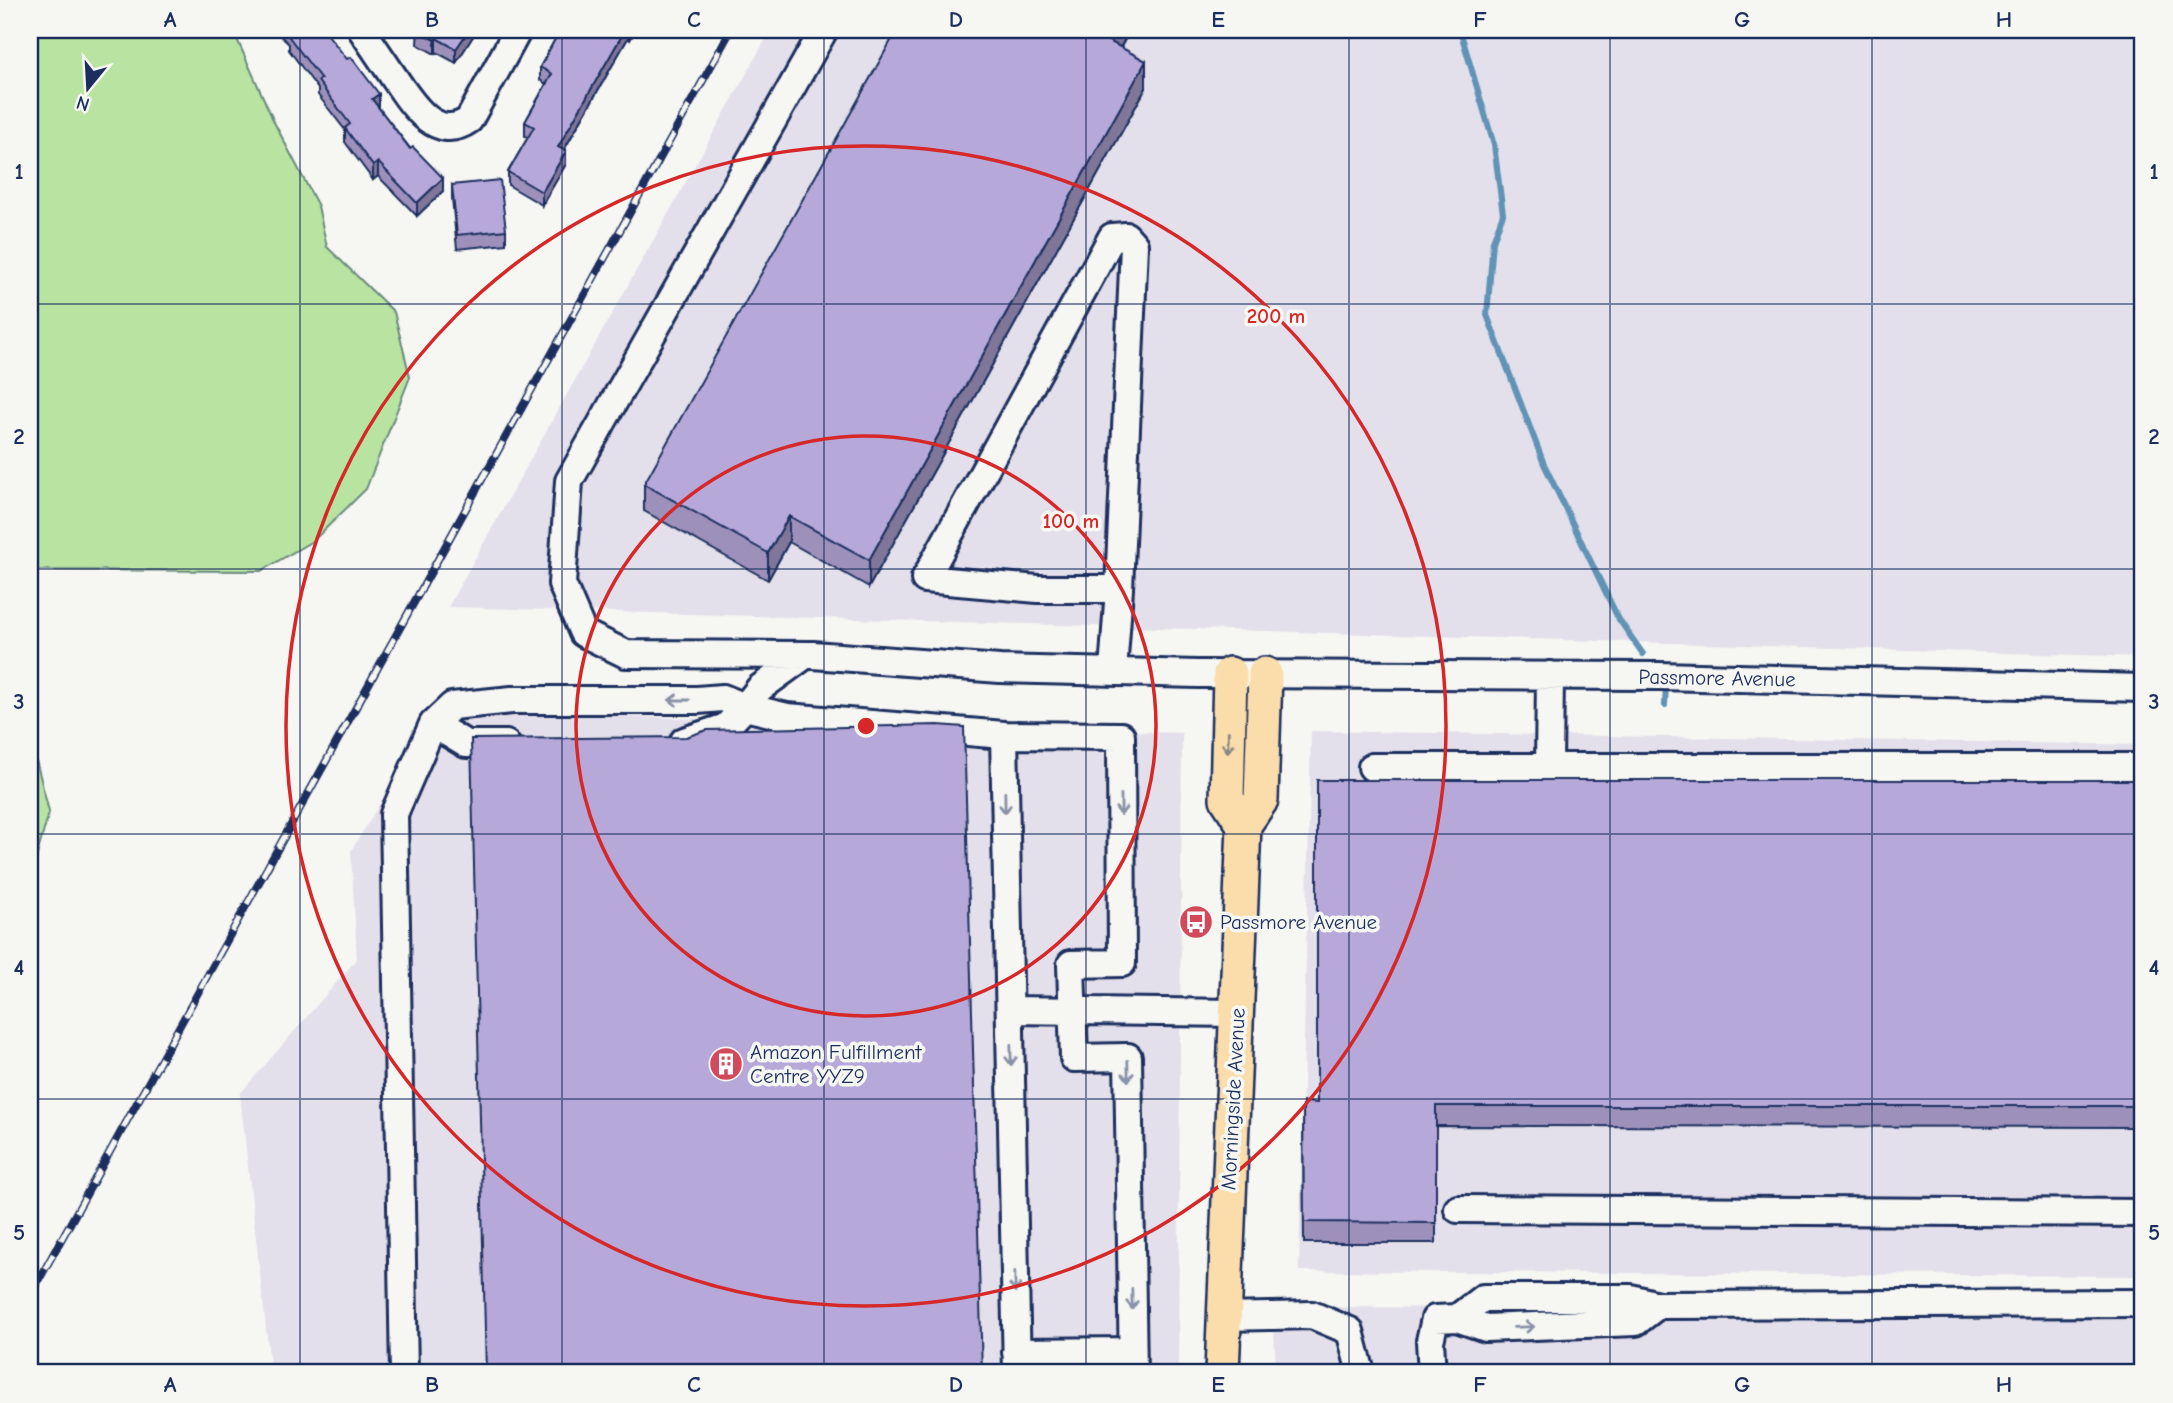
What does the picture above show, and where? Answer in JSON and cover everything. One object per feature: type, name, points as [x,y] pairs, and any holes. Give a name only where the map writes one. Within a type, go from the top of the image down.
[{"type":"main road","points":[[1230,674],[1227,799],[1244,825]]},
{"type":"main road","name":"Morningside Avenue","points":[[1222,1373],[1244,825],[1261,800],[1265,674]]},
{"type":"street","points":[[362,30],[415,109],[432,122],[448,127],[459,127],[469,120],[518,30]]},
{"type":"street","name":"Passmore Avenue","points":[[824,30],[569,481],[562,584],[583,633],[626,654],[804,656],[1000,668],[1230,674],[1659,676],[2143,688]]},
{"type":"street","points":[[1113,671],[1119,589],[1134,245],[1126,236],[1112,237],[925,579],[1038,589],[1119,589]]},
{"type":"street","points":[[659,742],[686,741],[726,727],[760,688],[804,656]]},
{"type":"street","points":[[1549,767],[1550,675]]},
{"type":"street","points":[[404,1373],[394,814],[433,724],[452,706],[512,700],[723,698],[745,707],[787,717],[1004,735],[1121,736],[1122,963],[1072,964],[1074,1058],[1128,1057],[1133,1362],[1017,1363],[1004,735]]},
{"type":"street","points":[[433,724],[466,744],[526,744]]},
{"type":"street","points":[[1372,767],[2143,767]]},
{"type":"street","points":[[1010,1010],[1237,1013]]},
{"type":"street","points":[[1458,1209],[2143,1213]]},
{"type":"street","points":[[1432,1373],[1430,1341],[1435,1320],[1457,1318],[1486,1328],[1636,1322],[1658,1305],[2143,1303]]},
{"type":"street","points":[[1224,1317],[1312,1315],[1350,1331],[1361,1373]]},
{"type":"shaded area","points":[[771,30],[2143,30],[2143,657],[448,607]]},
{"type":"shaded area","points":[[437,711],[1182,733],[1178,1373],[271,1373],[240,1094],[357,959],[351,851]]},
{"type":"shaded area","points":[[1311,731],[2143,745],[2143,1276],[1299,1271]]},
{"type":"shaded area","points":[[1273,1307],[2143,1310],[2143,1373],[1276,1373]]},
{"type":"green space","points":[[30,30],[233,30],[275,124],[318,206],[327,247],[394,312],[410,377],[366,489],[314,540],[261,571],[30,570]]},
{"type":"green space","points":[[30,705],[33,748],[49,812],[30,880]]},
{"type":"building","points":[[288,30],[324,30],[347,59],[351,57],[379,94],[372,99],[410,149],[413,147],[443,178],[417,203],[378,162],[373,166],[345,128],[350,124],[318,81],[321,79],[289,37],[293,34]]},
{"type":"building","points":[[418,30],[469,30],[456,49]]},
{"type":"building","points":[[560,30],[625,30],[558,147],[566,151],[542,192],[508,172],[534,127],[525,122],[552,74],[540,67]]},
{"type":"building","points":[[897,30],[1115,30],[1109,41],[1146,61],[869,560],[789,516],[768,553],[644,484]]},
{"type":"building","points":[[500,180],[506,230],[457,235],[452,185]]},
{"type":"building","name":"Amazon Fulfillment Centre YYZ9","points":[[938,725],[964,727],[982,1373],[486,1373],[471,739],[686,737],[707,730]]},
{"type":"building","points":[[1317,780],[2143,780],[2143,1106],[1436,1106],[1436,1223],[1304,1222],[1303,1102],[1317,1103]]},
{"type":"waterway","points":[[1460,30],[1494,145],[1503,214],[1493,241],[1487,315],[1544,464],[1618,618],[1643,654]]},
{"type":"waterway","points":[[1665,705],[1666,685]]},
{"type":"railway","points":[[30,1296],[731,30]]},
{"type":"place","name":"Passmore Avenue","points":[[1196,922]]},
{"type":"place","name":"Amazon Fulfillment Centre YYZ9","points":[[726,1064]]}]
